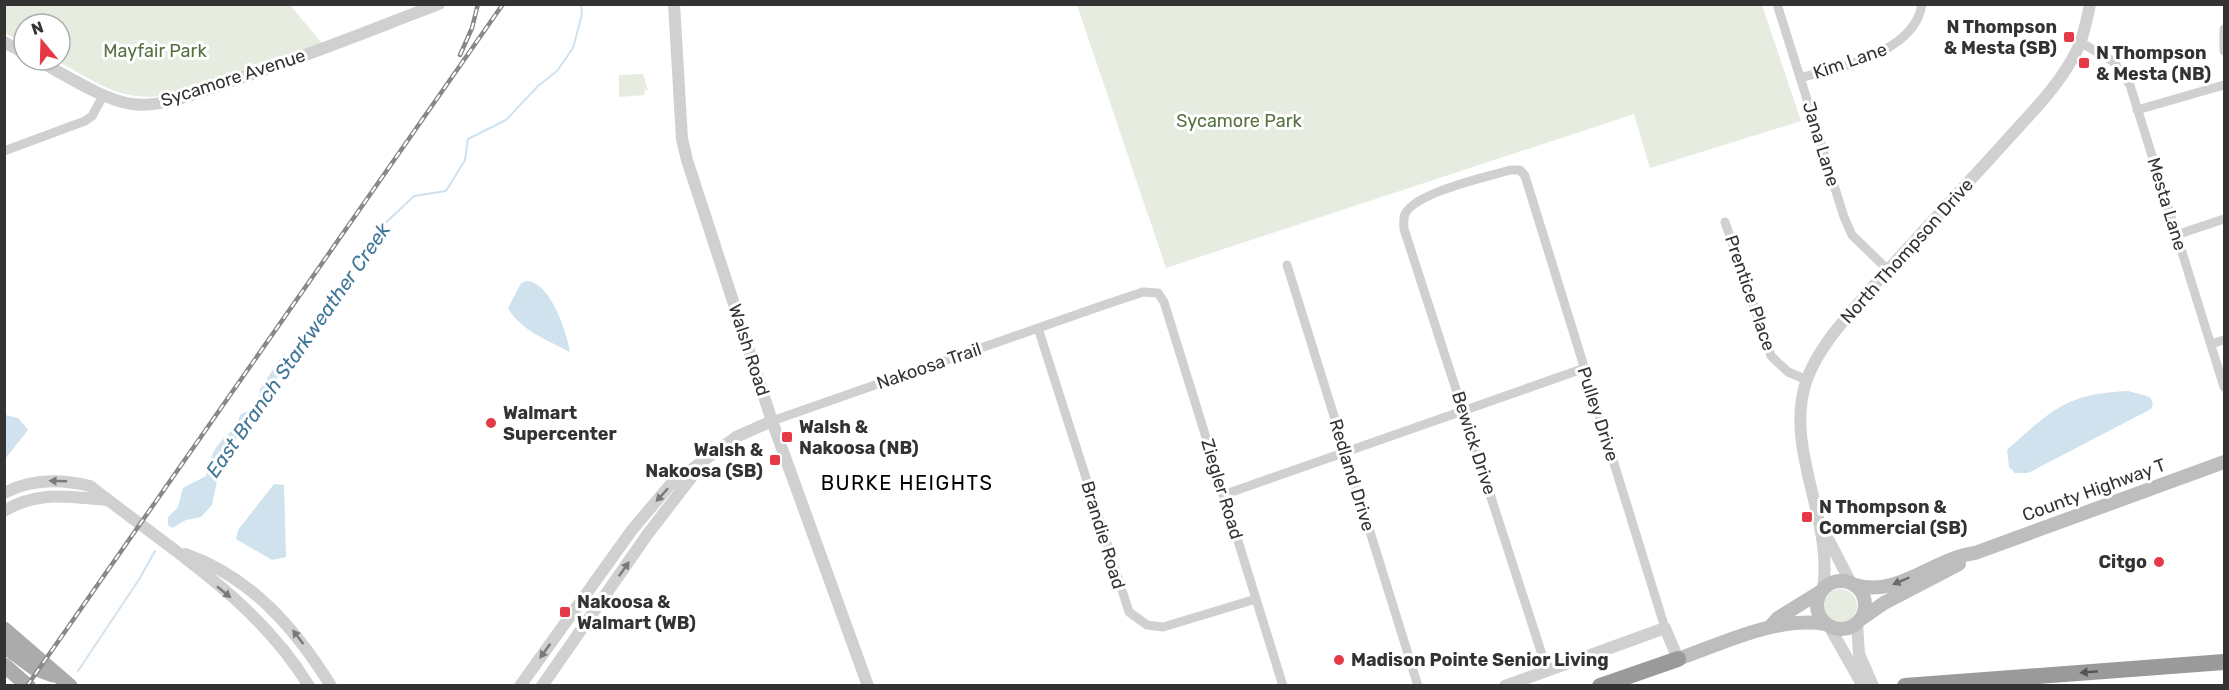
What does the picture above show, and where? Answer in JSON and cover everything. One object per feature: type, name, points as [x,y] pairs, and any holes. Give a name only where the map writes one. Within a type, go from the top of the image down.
[{"type":"highway","points":[[1600,686],[1678,659]]},
{"type":"highway","points":[[1905,686],[2224,662]]},
{"type":"highway","points":[[2186,666],[2224,668]]},
{"type":"main road","name":"County Highway T","points":[[1853,584],[1878,589],[1961,554],[1975,553],[2224,462]]},
{"type":"main road","name":"County Highway T","points":[[1859,621],[1884,603],[1964,562],[1975,553]]},
{"type":"main road","points":[[1678,659],[1770,627],[1806,621],[1844,629],[1859,621],[1865,603],[1861,591],[1853,584],[1838,581],[1779,618],[1770,627]]},
{"type":"main road","points":[[1822,591],[1817,609],[1827,625]]},
{"type":"main road","points":[[4,621],[11,643]]},
{"type":"main road","points":[[4,628],[11,643],[66,682]]},
{"type":"main road","points":[[4,665],[28,686]]},
{"type":"street","name":"Sycamore Avenue","points":[[61,72],[129,104],[148,105],[178,99],[282,65],[439,4]]},
{"type":"street","name":"Walsh Road","points":[[674,4],[682,139],[772,421],[868,686]]},
{"type":"street","name":"Jana Lane","points":[[1777,4],[1850,231],[1888,270]]},
{"type":"street","name":"North Thompson Drive","points":[[1822,591],[1826,570],[1821,524],[1804,459],[1802,416],[1807,380],[1816,358],[1888,270],[2050,92],[2080,42],[2090,4]]},
{"type":"street","name":"Kim Lane","points":[[1800,78],[1897,44],[1913,29],[1921,9]]},
{"type":"street","points":[[2224,29],[2224,51]]},
{"type":"street","name":"Mesta Lane","points":[[2080,42],[2102,53],[2119,66],[2130,85],[2224,387]]},
{"type":"street","points":[[2138,110],[2224,85]]},
{"type":"street","points":[[4,151],[85,121],[92,116],[104,94]]},
{"type":"street","name":"Bewick Drive","points":[[1520,170],[1510,170],[1445,190],[1420,201],[1405,215],[1404,229],[1547,670]]},
{"type":"street","name":"Pulley Drive","points":[[1520,170],[1530,189],[1582,369],[1665,628],[1678,659]]},
{"type":"street","points":[[2176,235],[2224,219]]},
{"type":"street","name":"Prentice Place","points":[[1725,222],[1771,356],[1788,372],[1807,380]]},
{"type":"street","name":"Redland Drive","points":[[1287,265],[1418,686]]},
{"type":"street","name":"Nakoosa Trail","points":[[520,686],[652,505],[681,476],[736,437],[772,421],[1143,292],[1158,293]]},
{"type":"street","name":"Ziegler Road","points":[[1158,293],[1164,302],[1283,686]]},
{"type":"street","name":"Brandie Road","points":[[1038,328],[1129,612],[1147,626],[1163,627],[1256,599]]},
{"type":"street","points":[[2211,344],[2224,340]]},
{"type":"street","points":[[1223,495],[1582,369]]},
{"type":"street","name":"Nakoosa Trail","points":[[542,686],[653,526],[707,458]]},
{"type":"street","points":[[4,493],[24,485],[56,480],[90,486],[181,552],[259,621],[284,650],[309,686]]},
{"type":"street","points":[[4,511],[33,498],[47,495],[108,501]]},
{"type":"street","name":"North Thompson Drive","points":[[1821,524],[1853,584]]},
{"type":"street","points":[[181,552],[224,572],[262,598],[297,636],[330,686]]},
{"type":"street","points":[[1859,621],[1858,654],[1873,686]]},
{"type":"street","points":[[1827,625],[1863,686]]},
{"type":"street","points":[[1505,686],[1665,628]]},
{"type":"green space","name":"Mayfair Park","points":[[4,5],[290,5],[325,47],[184,92],[146,97],[130,95],[102,86],[72,69],[72,12],[12,12],[12,37],[5,33]]},
{"type":"green space","name":"Sycamore Park","points":[[1077,5],[1762,5],[1801,121],[1650,168],[1634,114],[1166,268]]},
{"type":"green space","points":[[643,74],[648,90],[645,90],[644,95],[619,97],[619,75]]},
{"type":"green space","points":[[1840,589],[1852,594],[1857,606],[1852,618],[1840,623],[1828,618],[1823,606],[1828,594]]},
{"type":"water","points":[[526,281],[535,283],[550,298],[561,321],[570,352],[527,329],[508,308],[521,283]]},
{"type":"water","points":[[284,353],[287,364],[221,462],[212,505],[201,517],[186,520],[172,528],[168,525],[168,517],[178,507],[183,488],[206,476],[216,448],[234,428],[240,415],[253,408],[259,399],[260,389]]},
{"type":"water","points":[[2128,391],[2150,397],[2153,403],[2151,409],[2028,473],[2015,473],[2009,467],[2007,450],[2048,415],[2074,400]]},
{"type":"water","points":[[5,415],[18,418],[28,430],[5,459]]},
{"type":"water","points":[[274,484],[284,485],[286,557],[272,560],[236,539],[238,530]]},
{"type":"waterway","name":"East Branch Starkweather Creek","points":[[285,365],[335,298],[376,232],[414,196],[446,191],[465,160],[468,139],[506,120],[538,86],[557,71],[573,48],[582,14],[581,4]]},
{"type":"waterway","name":"East Branch Starkweather Creek","points":[[267,392],[278,374]]},
{"type":"waterway","name":"East Branch Starkweather Creek","points":[[78,671],[140,578],[155,551]]},
{"type":"railway","points":[[460,55],[472,28],[478,4]]},
{"type":"railway","points":[[27,686],[503,4]]},
{"type":"place","name":"N Thompson & Mesta (SB)","points":[[2069,37]]},
{"type":"place","name":"N Thompson & Mesta (NB)","points":[[2084,63]]},
{"type":"place","name":"Walmart Supercenter","points":[[491,423]]},
{"type":"place","name":"Walsh & Nakoosa (NB)","points":[[787,437]]},
{"type":"place","name":"Walsh & Nakoosa (SB)","points":[[775,460]]},
{"type":"place","name":"N Thompson & Commercial (SB)","points":[[1807,517]]},
{"type":"place","name":"Citgo","points":[[2159,562]]},
{"type":"place","name":"Nakoosa & Walmart (WB)","points":[[565,612]]},
{"type":"place","name":"Madison Pointe Senior Living","points":[[1339,660]]},
{"type":"district","name":"BURKE HEIGHTS","points":[[907,483]]}]
